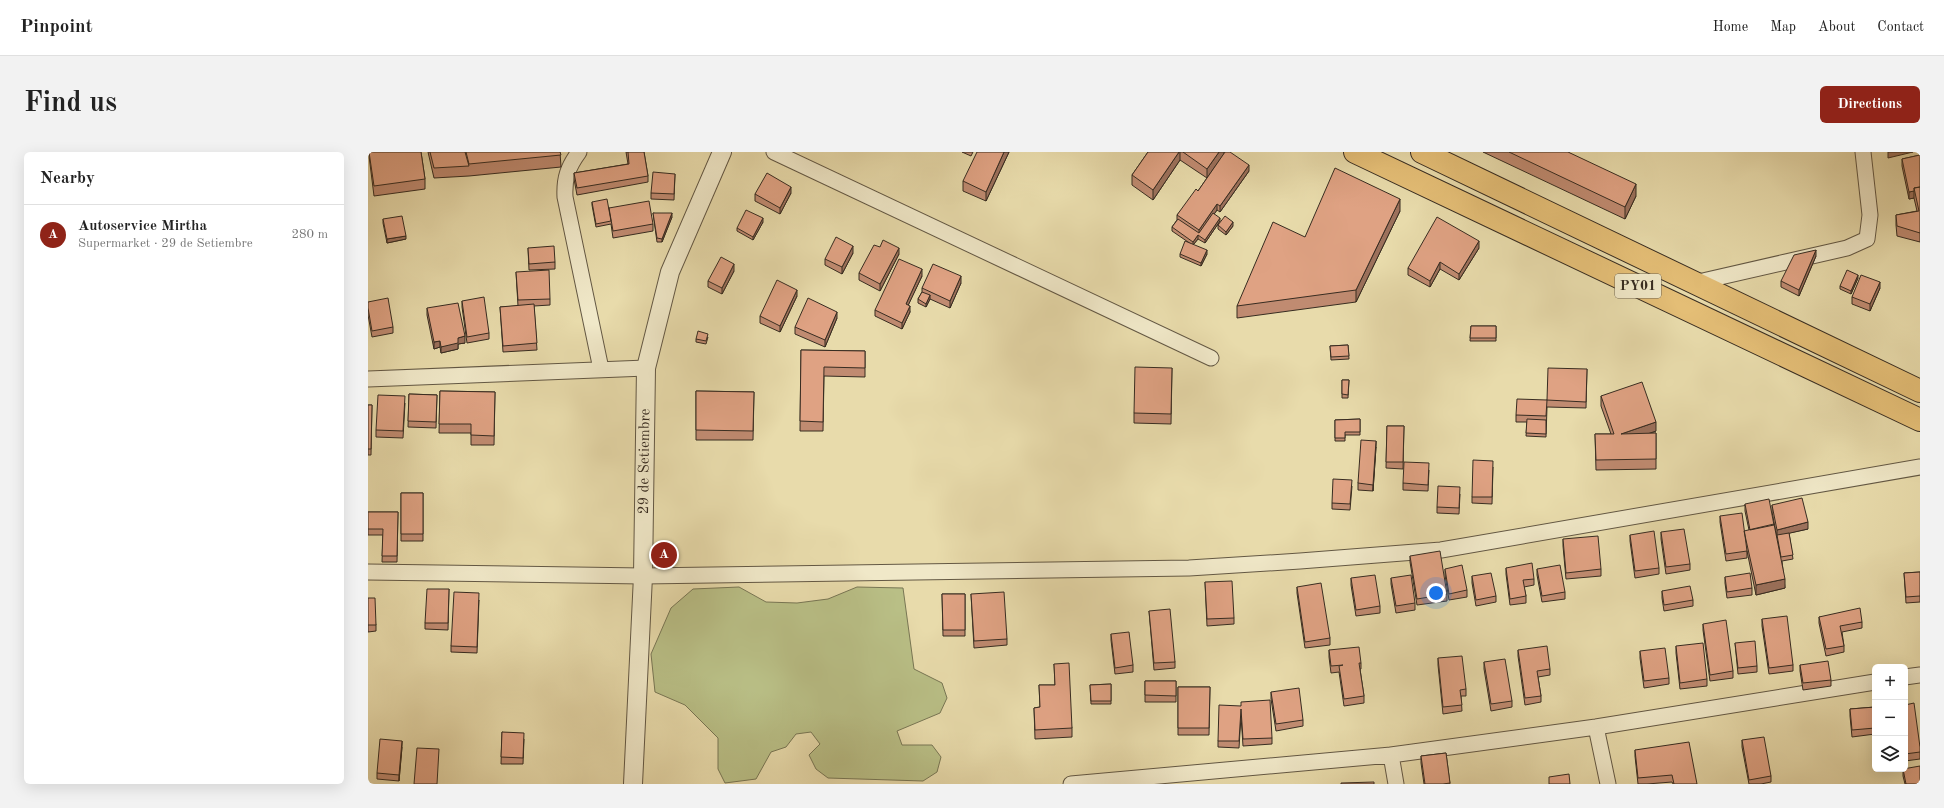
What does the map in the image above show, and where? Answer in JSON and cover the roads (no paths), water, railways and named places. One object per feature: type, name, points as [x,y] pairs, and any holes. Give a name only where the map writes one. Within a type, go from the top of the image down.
[{"type":"highway","name":"PY01","points":[[1355,152],[1920,420]]},
{"type":"highway","name":"PY01","points":[[1422,152],[1920,391]]},
{"type":"street","points":[[580,152],[574,159],[564,179],[565,197],[601,370]]},
{"type":"street","name":"29 de Setiembre","points":[[633,784],[643,576],[646,368],[670,272],[722,152]]},
{"type":"street","points":[[774,152],[1211,358]]},
{"type":"street","points":[[1694,283],[1847,248],[1867,239],[1870,215],[1863,152]]},
{"type":"street","points":[[368,379],[646,368]]},
{"type":"street","points":[[368,572],[643,576],[1189,568],[1441,550],[1920,467]]},
{"type":"street","points":[[1908,677],[1920,675]]},
{"type":"street","points":[[1071,784],[1183,778],[1391,755],[1596,727],[1872,682]]},
{"type":"street","points":[[1596,727],[1608,784]]},
{"type":"street","points":[[1391,755],[1396,784]]},
{"type":"place","name":"Autoservice Mirtha","points":[[664,555]]}]
